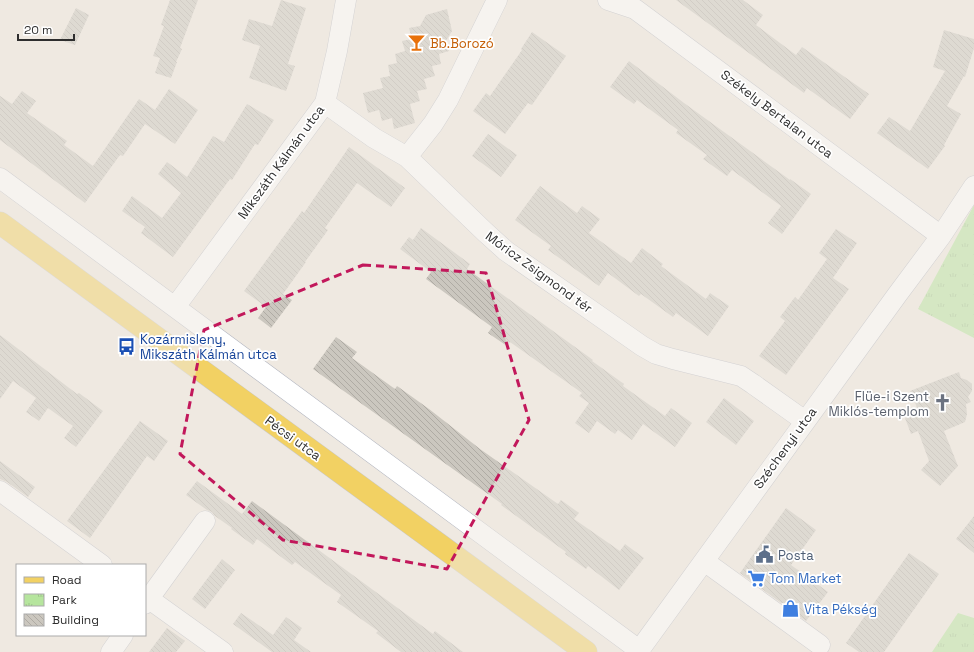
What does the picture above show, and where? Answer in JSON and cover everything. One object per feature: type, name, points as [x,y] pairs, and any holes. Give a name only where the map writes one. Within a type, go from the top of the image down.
[{"type":"main road","name":"Pécsi utca","points":[[0,223],[586,652]]},
{"type":"street","name":"Mikszáth Kálmán utca","points":[[175,307],[325,103],[337,51],[346,0]]},
{"type":"street","points":[[407,157],[433,124],[448,100],[497,0]]},
{"type":"street","name":"Székely Bertalan utca","points":[[608,0],[634,9],[941,236]]},
{"type":"street","name":"Móricz Zsigmond tér","points":[[325,103],[374,138],[407,157],[506,251],[642,346],[656,354],[741,376],[805,421]]},
{"type":"street","points":[[0,178],[639,651]]},
{"type":"street","name":"Széchenyi utca","points":[[639,651],[941,236],[974,186]]},
{"type":"street","points":[[0,491],[101,564]]},
{"type":"street","points":[[204,520],[146,600],[223,652]]},
{"type":"street","points":[[704,561],[820,645]]},
{"type":"street","points":[[111,652],[122,636]]},
{"type":"highlighted area","points":[[363,265],[486,273],[529,420],[447,569],[283,540],[180,454],[204,330]]},
{"type":"green space","points":[[974,205],[974,338],[918,309]]},
{"type":"green space","points":[[958,613],[974,618],[974,652],[932,652]]},
{"type":"building","points":[[170,0],[198,0],[180,48],[182,49],[171,78],[155,73],[160,58],[153,56],[164,26],[161,25]]},
{"type":"building","points":[[281,0],[306,8],[288,64],[295,66],[286,91],[249,78],[260,46],[242,40],[249,19],[272,26]]},
{"type":"building","points":[[676,0],[743,0],[763,15],[756,25],[796,55],[802,47],[869,94],[850,119],[807,88],[804,93]]},
{"type":"building","points":[[76,8],[89,15],[75,45],[60,40]]},
{"type":"building","points":[[447,9],[452,31],[446,41],[449,51],[439,54],[441,64],[432,66],[435,76],[424,79],[427,89],[417,91],[420,101],[410,104],[415,123],[394,129],[392,118],[382,121],[379,110],[368,113],[363,93],[383,88],[380,78],[390,76],[388,65],[397,63],[395,54],[405,51],[402,41],[412,39],[409,28],[420,26],[426,15]]},
{"type":"building","points":[[944,30],[974,39],[974,48],[965,77],[964,76],[947,106],[961,114],[944,145],[945,146],[928,169],[877,133],[889,117],[910,131],[945,71],[933,67]]},
{"type":"building","points":[[532,32],[566,56],[532,105],[528,103],[505,134],[473,111],[486,93],[490,96],[522,50],[521,49]]},
{"type":"building","points":[[629,61],[684,103],[811,194],[782,234],[768,223],[781,206],[732,170],[727,176],[703,159],[707,155],[676,133],[678,130],[637,100],[634,104],[610,87]]},
{"type":"building","points":[[169,89],[198,110],[175,144],[145,124],[123,156],[120,155],[85,203],[0,140],[0,96],[12,104],[22,91],[36,101],[27,113],[67,141],[64,145],[93,166],[139,99],[155,110]]},
{"type":"building","points":[[247,104],[274,120],[258,145],[255,144],[232,180],[230,179],[173,257],[141,233],[145,227],[122,211],[132,196],[162,218],[181,193],[158,174],[167,162],[187,177],[213,136],[224,142]]},
{"type":"building","points":[[488,134],[517,155],[501,177],[472,156]]},
{"type":"building","points":[[349,147],[405,188],[391,207],[357,183],[325,228],[328,230],[283,294],[292,300],[271,328],[258,318],[266,307],[244,291],[302,211],[304,213]]},
{"type":"building","points":[[540,186],[577,213],[582,206],[600,219],[589,233],[631,263],[642,248],[663,264],[661,266],[706,299],[710,293],[729,306],[708,336],[676,313],[673,317],[641,294],[639,296],[608,273],[599,286],[548,250],[551,246],[515,220]]},
{"type":"building","points":[[421,228],[470,264],[467,269],[593,360],[592,361],[624,384],[623,386],[665,416],[671,408],[692,423],[675,447],[643,424],[632,440],[618,430],[615,434],[597,421],[589,433],[575,423],[589,403],[579,396],[582,393],[510,342],[507,346],[488,333],[492,327],[426,279],[431,272],[400,249],[409,237],[413,240]]},
{"type":"building","points":[[836,229],[857,243],[833,278],[849,289],[786,375],[759,356],[785,321],[780,317],[795,297],[798,300],[827,259],[819,253]]},
{"type":"building","points":[[0,335],[77,394],[79,393],[103,411],[76,447],[64,438],[73,426],[48,408],[39,421],[26,412],[36,398],[13,381],[0,399]]},
{"type":"building","points":[[336,337],[357,352],[352,358],[395,389],[397,386],[480,449],[558,504],[561,500],[579,513],[574,519],[620,551],[625,544],[644,558],[619,590],[588,566],[586,569],[565,554],[566,552],[501,505],[502,504],[313,369]]},
{"type":"building","points":[[959,372],[961,378],[972,384],[972,391],[968,397],[971,402],[966,404],[967,414],[965,422],[944,431],[958,466],[940,486],[921,470],[929,461],[918,431],[911,434],[905,418],[919,412],[910,391]]},
{"type":"building","points":[[724,398],[754,421],[736,445],[706,422]]},
{"type":"building","points":[[140,421],[168,441],[154,461],[147,456],[90,538],[67,521]]},
{"type":"building","points":[[0,461],[35,487],[28,497],[7,482],[0,479]]},
{"type":"building","points":[[197,481],[242,514],[252,501],[433,634],[435,631],[463,652],[401,652],[376,633],[378,631],[337,602],[341,595],[295,562],[292,565],[257,539],[253,545],[231,529],[232,528],[215,516],[212,512],[186,495]]},
{"type":"building","points":[[786,508],[816,530],[791,565],[828,592],[806,621],[740,573]]},
{"type":"building","points":[[974,516],[974,553],[956,539]]},
{"type":"building","points":[[909,553],[939,574],[884,652],[859,652],[846,643]]},
{"type":"building","points":[[222,559],[235,570],[205,609],[192,599]]},
{"type":"building","points":[[241,613],[273,635],[286,617],[302,628],[294,640],[311,652],[272,652],[233,624]]},
{"type":"building","points":[[167,628],[185,641],[176,652],[149,652]]},
{"type":"place","name":"Bb.Borozó","points":[[417,43]]},
{"type":"place","name":"Kozármisleny, Mikszáth Kálmán utca","points":[[127,346]]},
{"type":"place","name":"Flüe-i Szent Miklós-templom","points":[[942,403]]},
{"type":"place","name":"Posta","points":[[765,555]]},
{"type":"place","name":"Tom Market","points":[[756,578]]},
{"type":"place","name":"Vita Pékség","points":[[791,609]]}]
